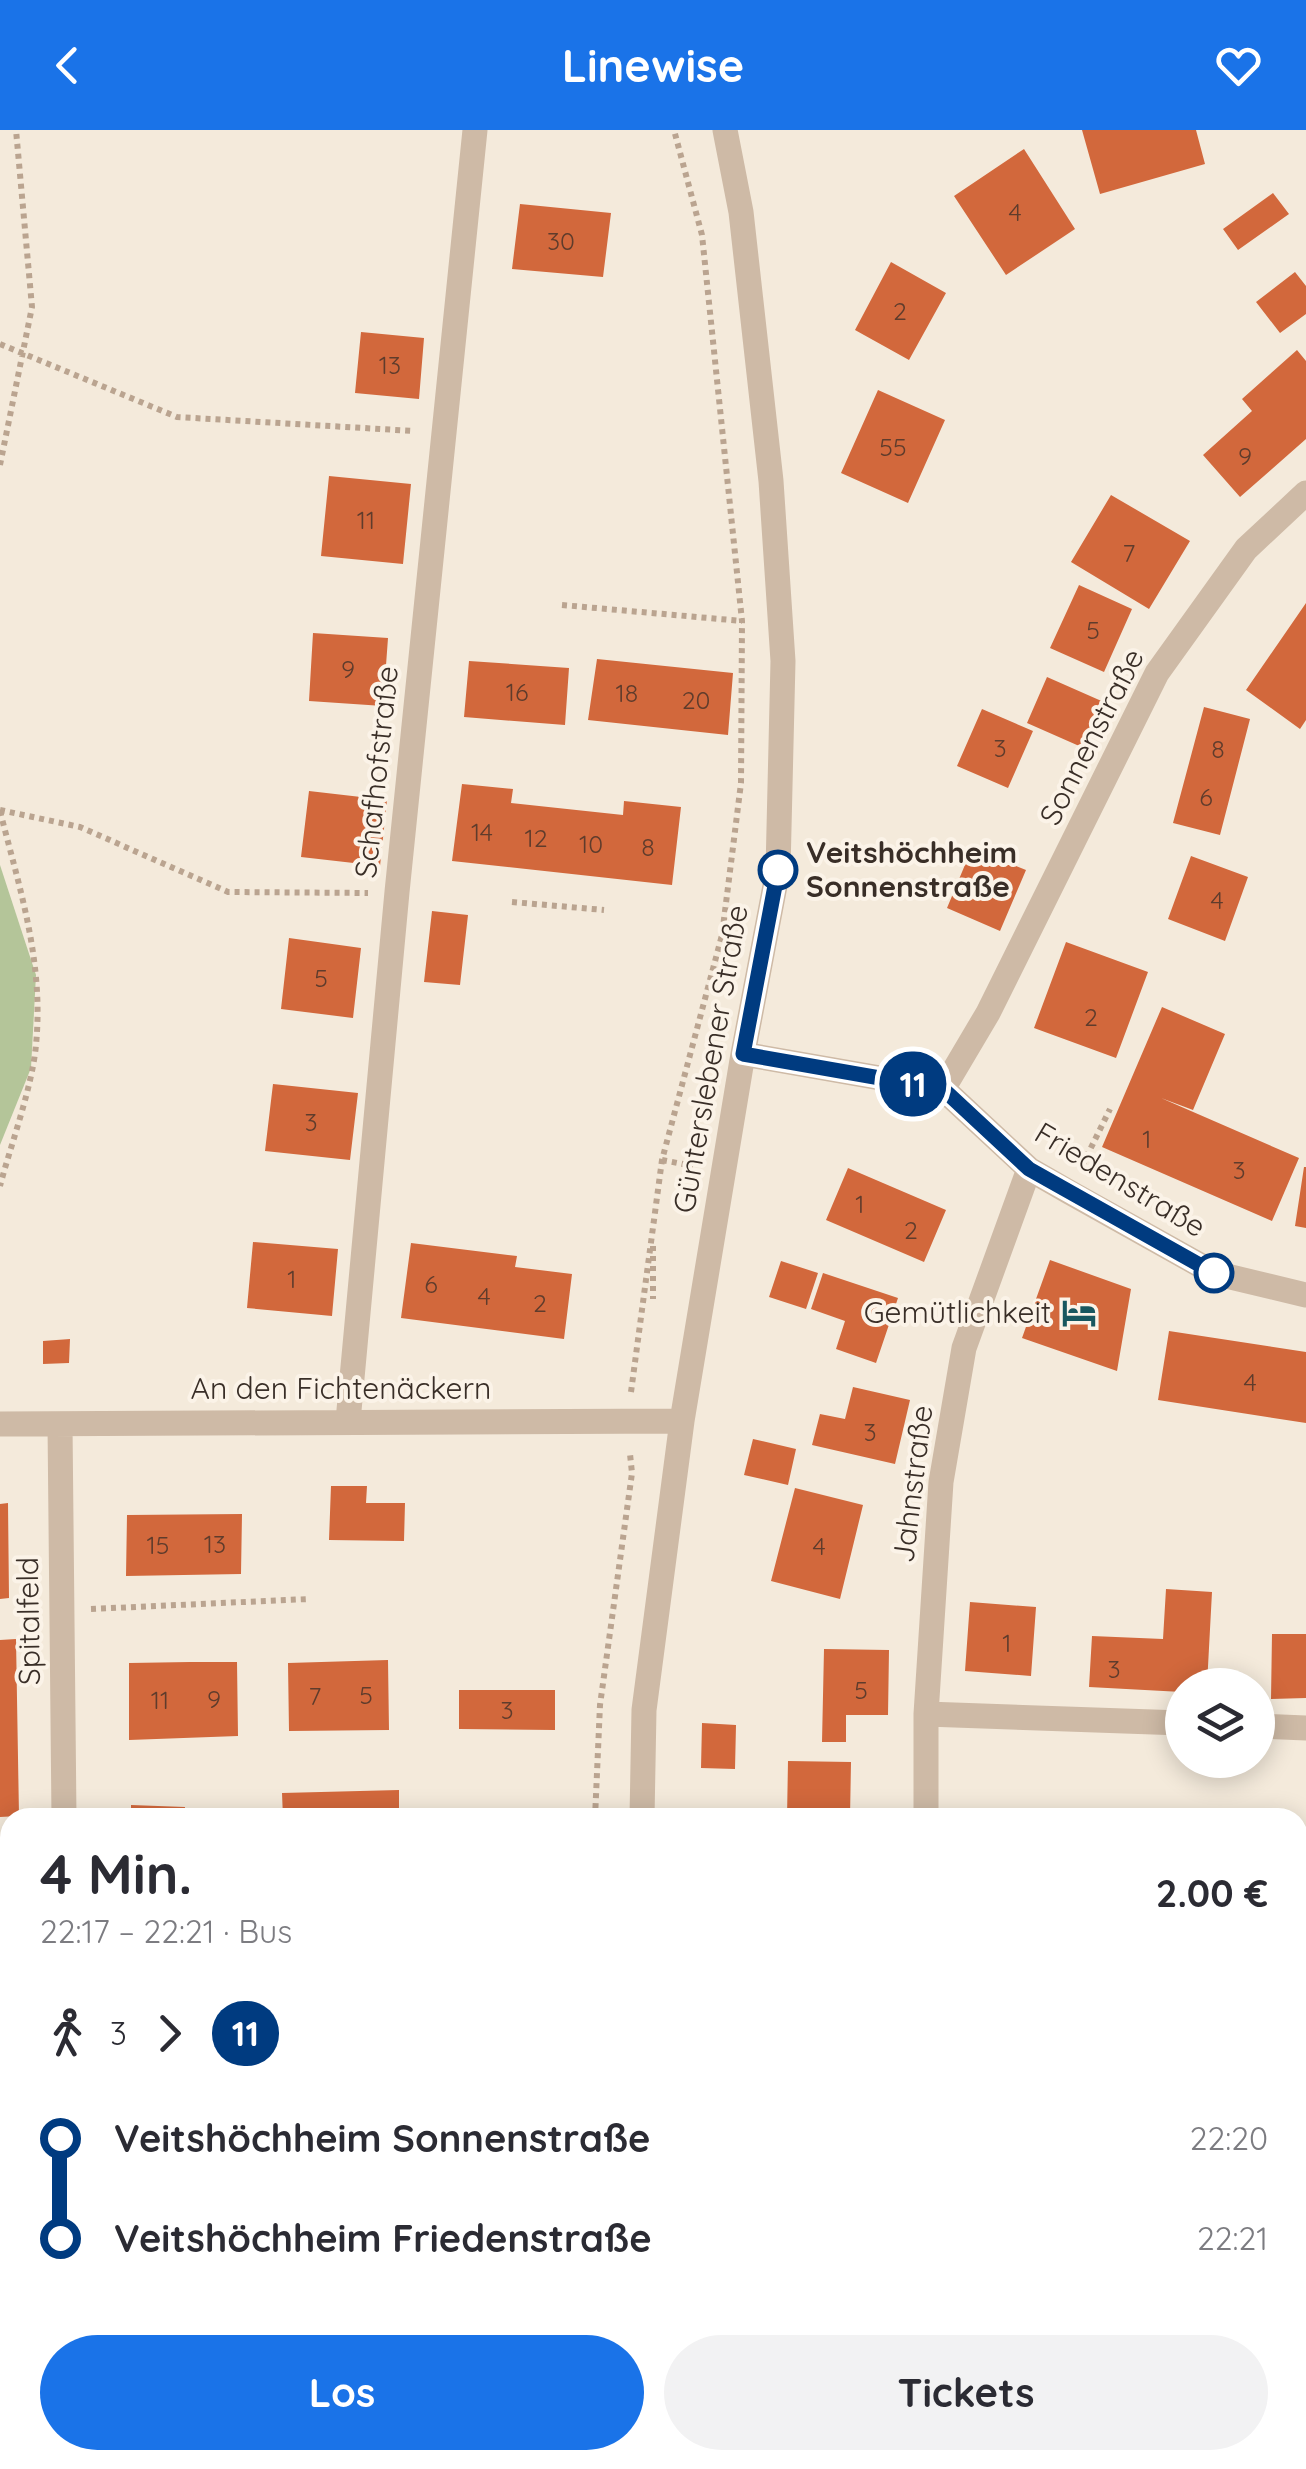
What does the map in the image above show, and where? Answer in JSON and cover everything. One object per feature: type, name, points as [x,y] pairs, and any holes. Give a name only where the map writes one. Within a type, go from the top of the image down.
[{"type":"street","name":"Schafhofstraße","points":[[348,1421],[397,892],[475,130]]},
{"type":"street","name":"Günterslebener Straße","points":[[642,1808],[644,1710],[682,1421],[778,870],[784,660],[771,481],[741,212],[725,130]]},
{"type":"street","name":"Sonnenstraße","points":[[943,1089],[988,1013],[1158,673],[1246,549],[1306,493]]},
{"type":"street","points":[[743,1054],[943,1089]]},
{"type":"street","name":"Friedenstraße","points":[[943,1089],[1029,1169],[1069,1192],[1214,1273],[1306,1296]]},
{"type":"street","name":"Jahnstraße","points":[[926,1808],[926,1714],[941,1482],[964,1348],[1029,1169]]},
{"type":"street","name":"An den Fichtenäckern","points":[[0,1424],[682,1421]]},
{"type":"street","name":"Spitalfeld","points":[[60,1424],[64,1808]]},
{"type":"street","points":[[926,1714],[1165,1722]]},
{"type":"street","points":[[1275,1727],[1306,1728]]},
{"type":"path","points":[[0,465],[32,307],[16,130]]},
{"type":"path","points":[[595,1808],[600,1705],[632,1473],[628,1420],[653,1219],[662,1160],[722,935],[741,783],[742,621],[702,235],[674,130]]},
{"type":"path","points":[[0,344],[177,417],[444,433]]},
{"type":"path","points":[[562,605],[742,621]]},
{"type":"path","points":[[0,1186],[36,1048],[38,1006],[35,948],[0,811],[80,827],[228,892],[397,892]]},
{"type":"path","points":[[512,902],[604,910]]},
{"type":"path","points":[[1069,1192],[1110,1109]]},
{"type":"path","points":[[653,1219],[653,1300]]},
{"type":"path","points":[[62,1610],[309,1599]]},
{"type":"green space","points":[[0,865],[36,975],[31,1068],[0,1145]]},
{"type":"building","points":[[1082,130],[1196,130],[1205,164],[1100,194]]},
{"type":"building","points":[[1024,149],[1075,229],[1006,275],[954,196]]},
{"type":"building","points":[[1273,193],[1289,214],[1238,250],[1223,229]]},
{"type":"building","points":[[520,204],[611,213],[603,277],[512,269]]},
{"type":"building","points":[[891,262],[946,293],[909,360],[855,330]]},
{"type":"building","points":[[1295,272],[1306,286],[1306,314],[1280,333],[1256,302]]},
{"type":"building","points":[[361,332],[424,338],[419,399],[355,393]]},
{"type":"building","points":[[1297,350],[1306,361],[1306,439],[1240,497],[1203,455],[1252,411],[1242,399]]},
{"type":"building","points":[[878,390],[945,420],[908,503],[841,473]]},
{"type":"building","points":[[329,476],[411,484],[403,564],[321,556]]},
{"type":"building","points":[[1111,495],[1190,541],[1149,609],[1071,562]]},
{"type":"building","points":[[1079,585],[1132,609],[1104,672],[1050,648]]},
{"type":"building","points":[[1306,603],[1306,720],[1300,729],[1246,690]]},
{"type":"building","points":[[313,633],[388,638],[383,706],[309,701]]},
{"type":"building","points":[[597,659],[733,673],[728,735],[588,720]]},
{"type":"building","points":[[469,661],[569,668],[565,725],[464,717]]},
{"type":"building","points":[[1047,677],[1106,703],[1086,749],[1027,723]]},
{"type":"building","points":[[1204,707],[1250,719],[1220,835],[1173,823]]},
{"type":"building","points":[[982,709],[1033,731],[1008,788],[957,766]]},
{"type":"building","points":[[462,784],[513,789],[511,803],[623,815],[624,801],[681,807],[672,885],[452,861]]},
{"type":"building","points":[[309,791],[387,800],[380,866],[301,857]]},
{"type":"building","points":[[972,848],[1026,870],[1000,931],[947,908]]},
{"type":"building","points":[[1191,856],[1248,877],[1225,941],[1168,919]]},
{"type":"building","points":[[432,911],[468,915],[460,985],[424,982]]},
{"type":"building","points":[[289,938],[361,948],[353,1018],[281,1009]]},
{"type":"building","points":[[1066,942],[1148,972],[1116,1058],[1034,1028]]},
{"type":"building","points":[[1162,1007],[1225,1034],[1193,1110],[1161,1098],[1299,1158],[1272,1221],[1102,1147]]},
{"type":"building","points":[[273,1084],[358,1093],[350,1160],[265,1151]]},
{"type":"building","points":[[1306,1167],[1306,1228],[1295,1226]]},
{"type":"building","points":[[848,1168],[946,1210],[924,1262],[826,1220]]},
{"type":"building","points":[[253,1242],[338,1249],[332,1316],[247,1308]]},
{"type":"building","points":[[411,1243],[517,1256],[515,1267],[572,1274],[564,1339],[401,1318]]},
{"type":"building","name":"Gemütlichkeit","points":[[1050,1260],[1131,1289],[1117,1371],[1022,1338]]},
{"type":"building","points":[[781,1261],[818,1273],[806,1309],[769,1297]]},
{"type":"building","points":[[823,1273],[898,1298],[876,1363],[836,1349],[845,1321],[811,1309]]},
{"type":"building","points":[[1169,1331],[1306,1352],[1306,1423],[1158,1400]]},
{"type":"building","points":[[70,1339],[69,1363],[43,1364],[43,1341]]},
{"type":"building","points":[[853,1387],[910,1400],[895,1464],[812,1445],[820,1414],[845,1419]]},
{"type":"building","points":[[753,1439],[796,1449],[788,1485],[744,1475]]},
{"type":"building","points":[[331,1486],[367,1486],[366,1503],[405,1503],[404,1541],[329,1540]]},
{"type":"building","points":[[795,1488],[863,1505],[840,1599],[771,1581]]},
{"type":"building","points":[[8,1503],[9,1598],[0,1599],[0,1504]]},
{"type":"building","points":[[242,1514],[241,1574],[126,1576],[127,1515]]},
{"type":"building","points":[[1166,1589],[1212,1592],[1208,1668],[1165,1668],[1165,1691],[1089,1687],[1092,1636],[1163,1639]]},
{"type":"building","points":[[970,1602],[1036,1607],[1031,1676],[965,1671]]},
{"type":"building","points":[[1272,1634],[1306,1634],[1306,1698],[1275,1699],[1275,1668],[1271,1668]]},
{"type":"building","points":[[16,1639],[19,1808],[0,1808],[0,1640]]},
{"type":"building","points":[[824,1649],[889,1650],[888,1715],[846,1715],[846,1742],[822,1742]]},
{"type":"building","points":[[388,1660],[389,1730],[289,1731],[288,1663]]},
{"type":"building","points":[[237,1662],[238,1736],[129,1740],[129,1663]]},
{"type":"building","points":[[459,1690],[555,1690],[555,1730],[459,1729]]},
{"type":"building","points":[[702,1723],[736,1725],[735,1769],[701,1768]]},
{"type":"building","points":[[788,1761],[851,1762],[850,1808],[787,1808]]},
{"type":"building","points":[[399,1790],[399,1808],[283,1808],[282,1793]]},
{"type":"building","points":[[131,1805],[185,1807],[185,1808]]},
{"type":"bus line","name":"11","points":[[778,870],[743,1054],[943,1089],[1029,1169],[1214,1273]]},
{"type":"place","name":"Veitshöchheim Sonnenstraße","points":[[778,870]]},
{"type":"place","name":"Gemütlichkeit","points":[[1079,1313]]}]
